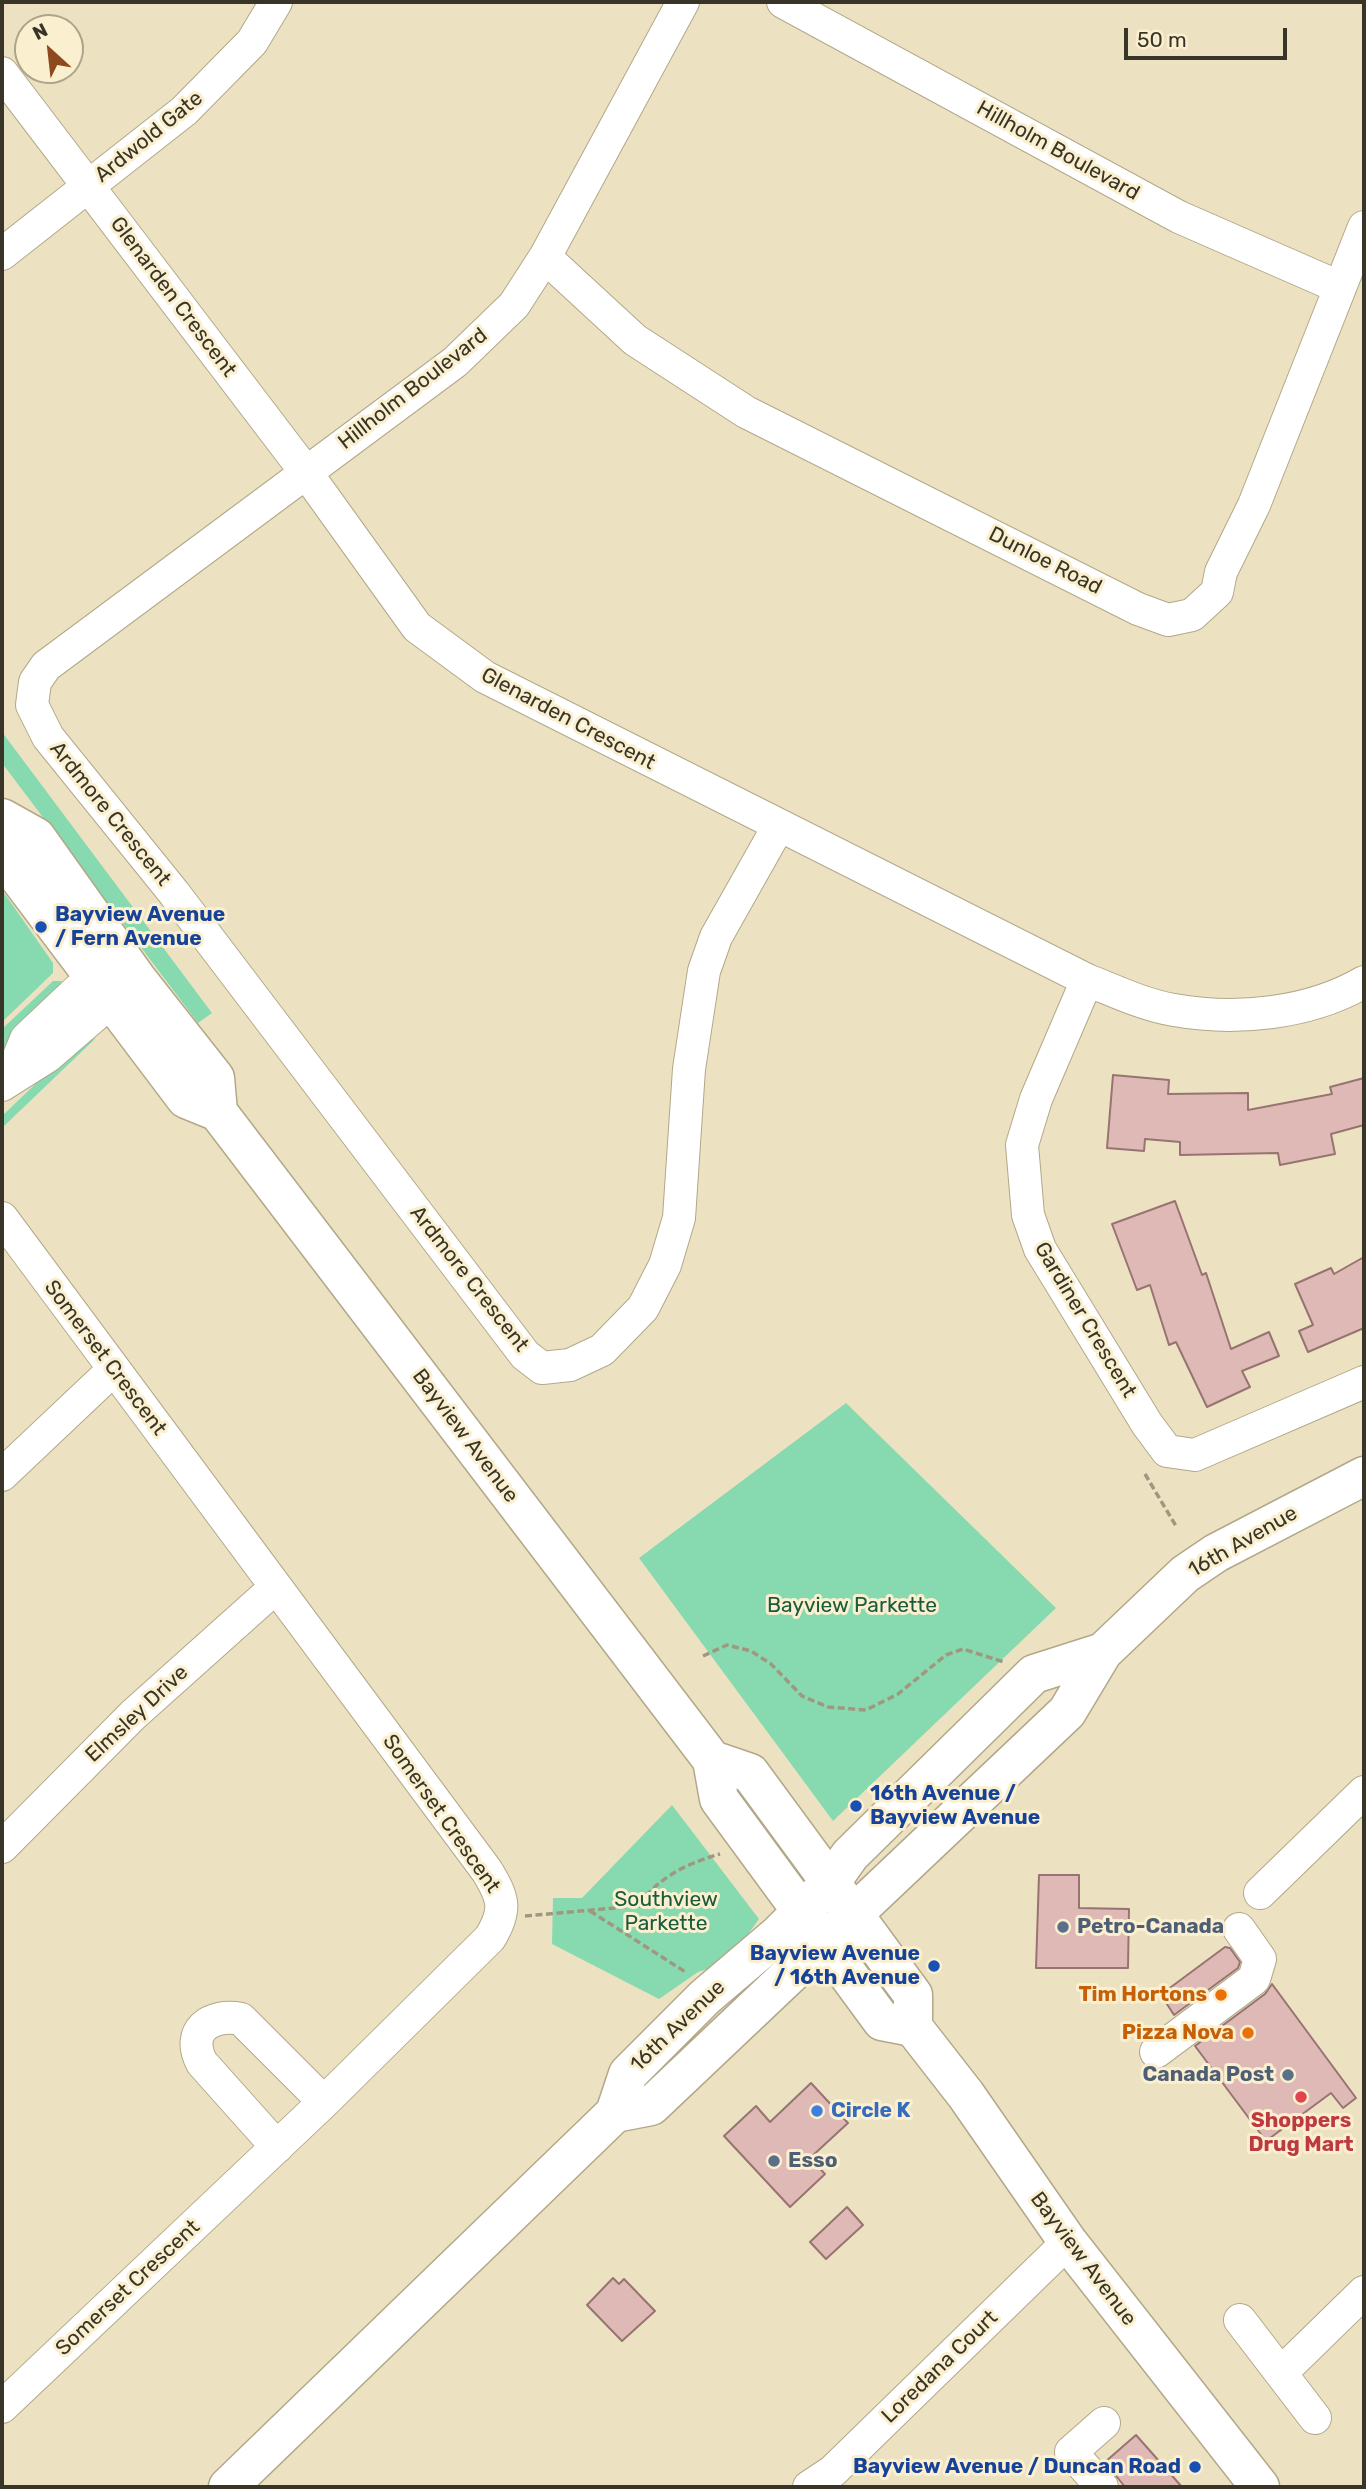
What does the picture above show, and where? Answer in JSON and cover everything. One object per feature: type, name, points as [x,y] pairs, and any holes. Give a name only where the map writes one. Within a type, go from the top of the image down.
[{"type":"main road","name":"Bayview Avenue","points":[[2,818],[36,837],[117,978]]},
{"type":"main road","name":"Bayview Avenue","points":[[2,835],[5,859],[215,1078],[218,1112],[712,1760],[719,1799],[825,1945],[882,2021],[913,2026],[966,2095],[1068,2242],[1260,2487]]},
{"type":"main road","name":"16th Avenue","points":[[615,2113],[651,2106],[825,1945],[879,1889],[1067,1712],[1102,1652],[1185,1574],[1216,1553],[1364,1476]]},
{"type":"main road","name":"16th Avenue","points":[[228,2487],[615,2113],[628,2074],[705,1997],[801,1912],[831,1882],[850,1855],[1034,1674],[1102,1652]]},
{"type":"main road","points":[[712,1760],[750,1773],[913,1995],[913,2026]]},
{"type":"street","name":"Ardwold Gate","points":[[2,254],[184,111],[217,81],[252,42],[276,2]]},
{"type":"street","name":"Hillholm Boulevard","points":[[35,682],[46,666],[455,362],[483,338],[514,305],[545,257],[683,2]]},
{"type":"street","name":"Hillholm Boulevard","points":[[783,2],[1179,217],[1339,287]]},
{"type":"street","name":"Glenarden Crescent","points":[[2,73],[305,471],[417,627],[447,652],[485,677],[778,827],[1087,980],[1174,1010],[1237,1014],[1262,1014],[1305,1004],[1364,982]]},
{"type":"street","name":"Dunloe Road","points":[[545,257],[651,352],[746,412],[1138,609],[1168,620],[1192,615],[1217,592],[1221,572],[1254,505],[1364,227]]},
{"type":"street","name":"Ardmore Crescent","points":[[35,682],[32,705],[48,737],[174,893],[525,1354],[542,1368],[569,1365],[602,1350],[643,1308],[665,1265],[679,1218],[689,1069],[704,971],[716,937],[778,827]]},
{"type":"street","points":[[6,1081],[26,1039],[117,978]]},
{"type":"street","name":"Gardiner Crescent","points":[[1087,980],[1036,1099],[1023,1145],[1028,1215],[1040,1249],[1147,1424],[1167,1451],[1195,1455],[1364,1382]]},
{"type":"street","name":"Somerset Crescent","points":[[2,1218],[487,1871],[501,1894],[502,1918],[490,1938],[324,2102],[2,2407]]},
{"type":"street","points":[[2,1475],[113,1370]]},
{"type":"street","name":"Elmsley Drive","points":[[2,1847],[132,1715],[276,1587]]},
{"type":"street","points":[[1259,1893],[1364,1792]]},
{"type":"street","points":[[1156,2052],[1254,1979],[1260,1959],[1239,1929]]},
{"type":"street","points":[[277,2147],[202,2063],[196,2051],[196,2039],[204,2025],[223,2016],[241,2019],[324,2102]]},
{"type":"street","name":"Loredana Court","points":[[809,2487],[834,2471],[1068,2242]]},
{"type":"street","points":[[1281,2373],[1364,2292]]},
{"type":"street","points":[[1240,2320],[1315,2418]]},
{"type":"street","points":[[1102,2487],[1071,2452],[1104,2423]]},
{"type":"path","points":[[1144,1474],[1176,1526]]},
{"type":"path","points":[[704,1657],[727,1645],[751,1651],[771,1664],[802,1696],[828,1707],[866,1710],[898,1694],[946,1655],[963,1649],[1006,1663]]},
{"type":"path","points":[[637,1906],[652,1887],[685,1864],[720,1854]]},
{"type":"path","points":[[502,1918],[687,1902]]},
{"type":"path","points":[[588,1910],[690,1975]]},
{"type":"green space","points":[[2,732],[212,1013],[198,1023],[2,763]]},
{"type":"green space","points":[[2,890],[53,963],[53,973],[2,1022]]},
{"type":"green space","points":[[53,981],[62,981],[47,1006],[2,1049],[2,1029]]},
{"type":"green space","points":[[96,1038],[2,1128],[2,1116],[70,1051]]},
{"type":"green space","name":"Bayview Parkette","points":[[846,1403],[1056,1608],[833,1821],[639,1558]]},
{"type":"green space","name":"Southview Parkette","points":[[672,1805],[759,1919],[727,1963],[698,1972],[659,1999],[552,1944],[553,1898],[582,1898]]},
{"type":"building","points":[[1113,1075],[1169,1080],[1168,1094],[1248,1093],[1248,1110],[1332,1094],[1330,1087],[1364,1078],[1364,1125],[1331,1134],[1335,1154],[1280,1165],[1278,1153],[1180,1155],[1180,1142],[1145,1139],[1144,1151],[1107,1148]]},
{"type":"building","points":[[1175,1201],[1202,1275],[1206,1273],[1231,1349],[1269,1332],[1279,1356],[1242,1371],[1250,1387],[1207,1407],[1176,1342],[1169,1345],[1150,1285],[1137,1290],[1112,1224]]},
{"type":"building","points":[[1364,1257],[1364,1328],[1308,1352],[1299,1331],[1313,1325],[1295,1284],[1331,1268],[1334,1274]]},
{"type":"building","points":[[1039,1875],[1079,1875],[1079,1908],[1129,1909],[1128,1968],[1036,1968]]},
{"type":"building","points":[[1225,1947],[1230,1948],[1240,1962],[1238,1968],[1174,2015],[1165,2001],[1167,1990]]},
{"type":"building","points":[[1272,1984],[1356,2098],[1343,2108],[1331,2093],[1266,2141],[1195,2046],[1265,1994]]},
{"type":"building","points":[[811,2083],[848,2123],[810,2158],[825,2174],[790,2207],[724,2136],[756,2106],[770,2122]]},
{"type":"building","points":[[847,2207],[863,2225],[826,2259],[810,2242]]},
{"type":"building","points":[[613,2278],[619,2284],[624,2279],[655,2311],[622,2341],[587,2305]]},
{"type":"building","points":[[1136,2435],[1182,2487],[1125,2487],[1105,2462]]},
{"type":"place","name":"Bayview Avenue / Fern Avenue","points":[[41,927]]},
{"type":"place","name":"16th Avenue / Bayview Avenue","points":[[856,1806]]},
{"type":"place","name":"Petro-Canada","points":[[1063,1927]]},
{"type":"place","name":"Bayview Avenue / 16th Avenue","points":[[934,1966]]},
{"type":"place","name":"Tim Hortons","points":[[1221,1995]]},
{"type":"place","name":"Pizza Nova","points":[[1248,2033]]},
{"type":"place","name":"Canada Post","points":[[1288,2075]]},
{"type":"place","name":"Shoppers Drug Mart","points":[[1301,2097]]},
{"type":"place","name":"Circle K","points":[[817,2111]]},
{"type":"place","name":"Esso","points":[[774,2161]]},
{"type":"place","name":"Bayview Avenue / Duncan Road","points":[[1195,2467]]}]
